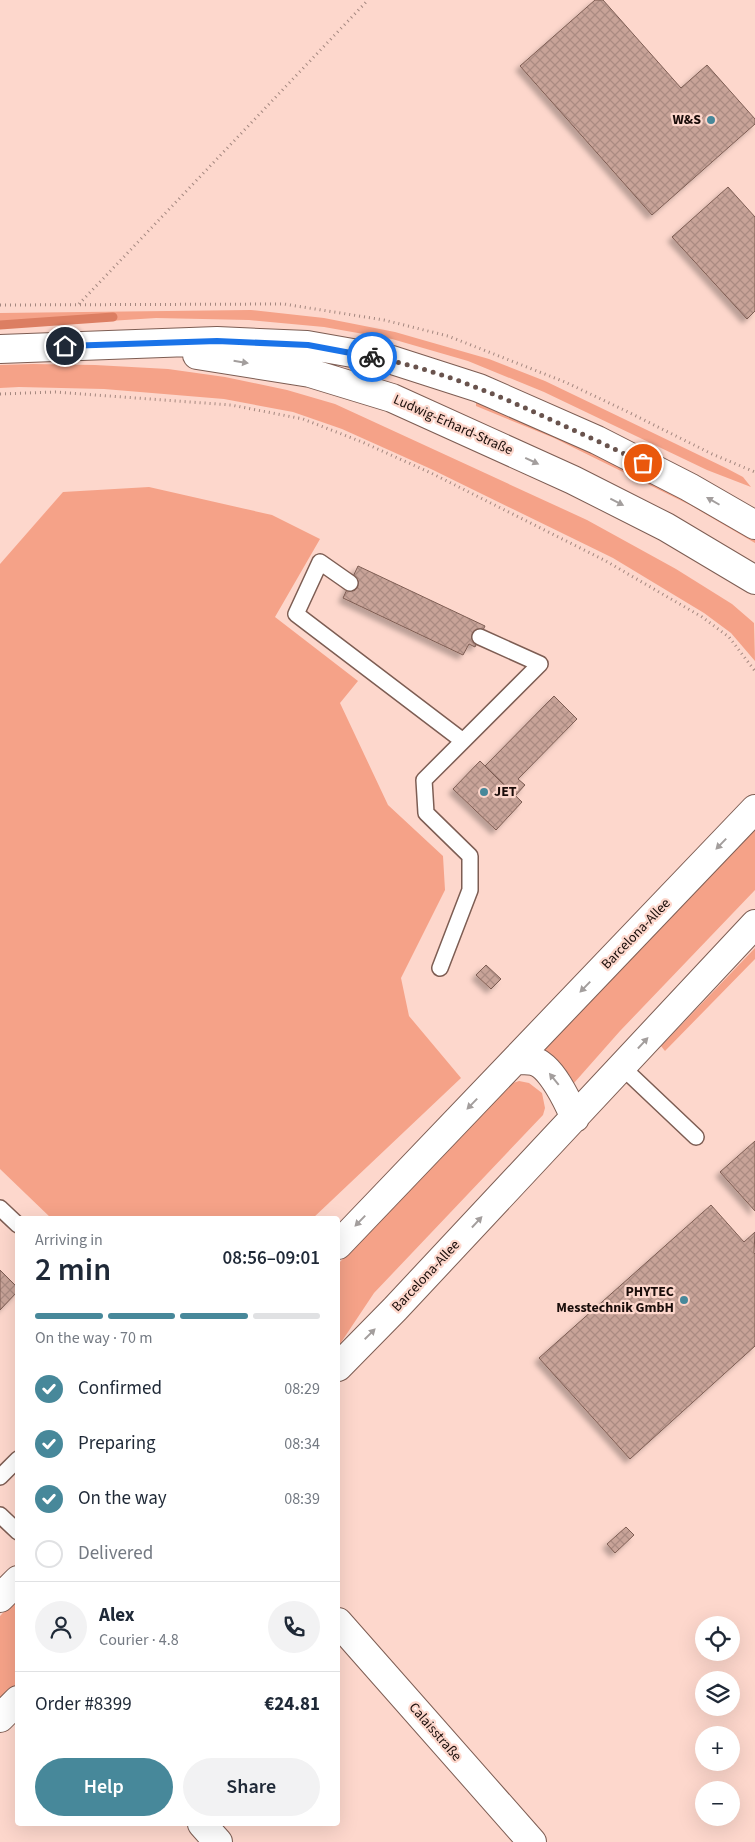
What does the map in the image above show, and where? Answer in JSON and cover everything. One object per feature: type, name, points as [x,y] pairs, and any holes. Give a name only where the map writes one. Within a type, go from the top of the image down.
[{"type":"street","name":"Ludwig-Erhard-Straße","points":[[0,349],[217,341],[308,345],[392,360],[479,388],[597,440],[689,487],[755,525]]},
{"type":"street","name":"Ludwig-Erhard-Straße","points":[[124,343],[310,373],[385,395],[573,480],[666,528],[755,580]]},
{"type":"street","name":"Barcelona-Allee","points":[[340,1243],[755,808]]},
{"type":"street","name":"Barcelona-Allee","points":[[340,1365],[575,1118],[621,1066],[755,924]]},
{"type":"street","points":[[516,1060],[534,1061],[552,1075],[563,1092],[575,1118]]},
{"type":"street","points":[[0,1598],[15,1583]]},
{"type":"street","name":"Calaisstraße","points":[[340,1624],[532,1842]]},
{"type":"street","points":[[0,1718],[15,1703]]},
{"type":"street","points":[[204,1826],[218,1842]]},
{"type":"lane","points":[[350,583],[320,562],[296,614],[463,741]]},
{"type":"lane","points":[[440,968],[470,890],[470,856],[426,813],[424,780],[540,664],[480,637]]},
{"type":"lane","points":[[621,1066],[696,1137]]},
{"type":"lane","points":[[0,1208],[15,1222]]},
{"type":"lane","points":[[0,1477],[15,1462]]},
{"type":"lane","points":[[0,1515],[15,1529]]},
{"type":"path","points":[[0,305],[78,305],[368,0]]},
{"type":"path","points":[[0,394],[55,392],[201,402],[231,405],[303,420],[362,442],[431,473],[604,560],[702,617],[729,637],[755,671]]},
{"type":"shaded area","points":[[251,310],[324,318],[395,332],[489,359],[545,381],[726,468],[743,477],[751,487],[707,470],[544,392],[468,361],[392,339],[324,327],[249,320],[156,318],[0,328],[0,313]]},
{"type":"shaded area","points":[[33,364],[168,369],[225,377],[287,390],[335,404],[587,520],[676,569],[732,604],[754,623],[755,661],[731,633],[704,613],[613,558],[431,469],[342,429],[293,412],[224,399],[104,389],[0,388],[0,365]]},
{"type":"shaded area","points":[[476,401],[556,432],[692,501],[755,538],[755,543],[690,505],[554,438],[476,406]]},
{"type":"shaded area","points":[[149,487],[272,515],[320,539],[275,617],[358,681],[340,703],[388,805],[443,856],[445,890],[401,978],[409,1016],[461,1078],[315,1216],[49,1216],[0,1169],[0,564],[63,492]]},
{"type":"shaded area","points":[[755,830],[755,890],[620,1031],[574,1083],[561,1065],[543,1051]]},
{"type":"shaded area","points":[[755,948],[755,959],[665,1051],[661,1046]]},
{"type":"shaded area","points":[[519,1081],[529,1083],[542,1093],[545,1108],[543,1115],[374,1293],[340,1344],[340,1262],[510,1084]]},
{"type":"shaded area","points":[[15,1600],[15,1685],[0,1701],[0,1616]]},
{"type":"building","points":[[595,0],[603,0],[681,88],[707,65],[755,119],[755,124],[652,215],[520,66]]},
{"type":"building","points":[[728,187],[755,217],[755,311],[747,319],[672,237]]},
{"type":"building","points":[[358,566],[485,626],[475,647],[469,644],[463,655],[343,598]]},
{"type":"building","points":[[554,696],[577,719],[518,779],[525,785],[515,796],[485,766]]},
{"type":"building","name":"JET","points":[[480,761],[522,802],[496,830],[453,789]]},
{"type":"building","points":[[486,965],[501,979],[491,989],[476,975]]},
{"type":"building","points":[[755,1141],[755,1211],[720,1172]]},
{"type":"building","points":[[711,1205],[744,1242],[755,1232],[755,1346],[630,1459],[539,1358]]},
{"type":"building","points":[[0,1270],[15,1285],[15,1294],[0,1310]]},
{"type":"building","points":[[626,1527],[634,1535],[615,1553],[607,1544]]},
{"type":"waterway","points":[[0,325],[113,317]]},
{"type":"way so far","points":[[372,357],[392,360],[479,388],[597,440],[643,463]]},
{"type":"place","name":"W&S","points":[[711,120]]},
{"type":"place","name":"JET","points":[[484,792]]},
{"type":"place","name":"PHYTEC Messtechnik GmbH","points":[[684,1300]]},
{"type":"route","points":[[65,346],[217,341],[308,345],[372,357]]}]
